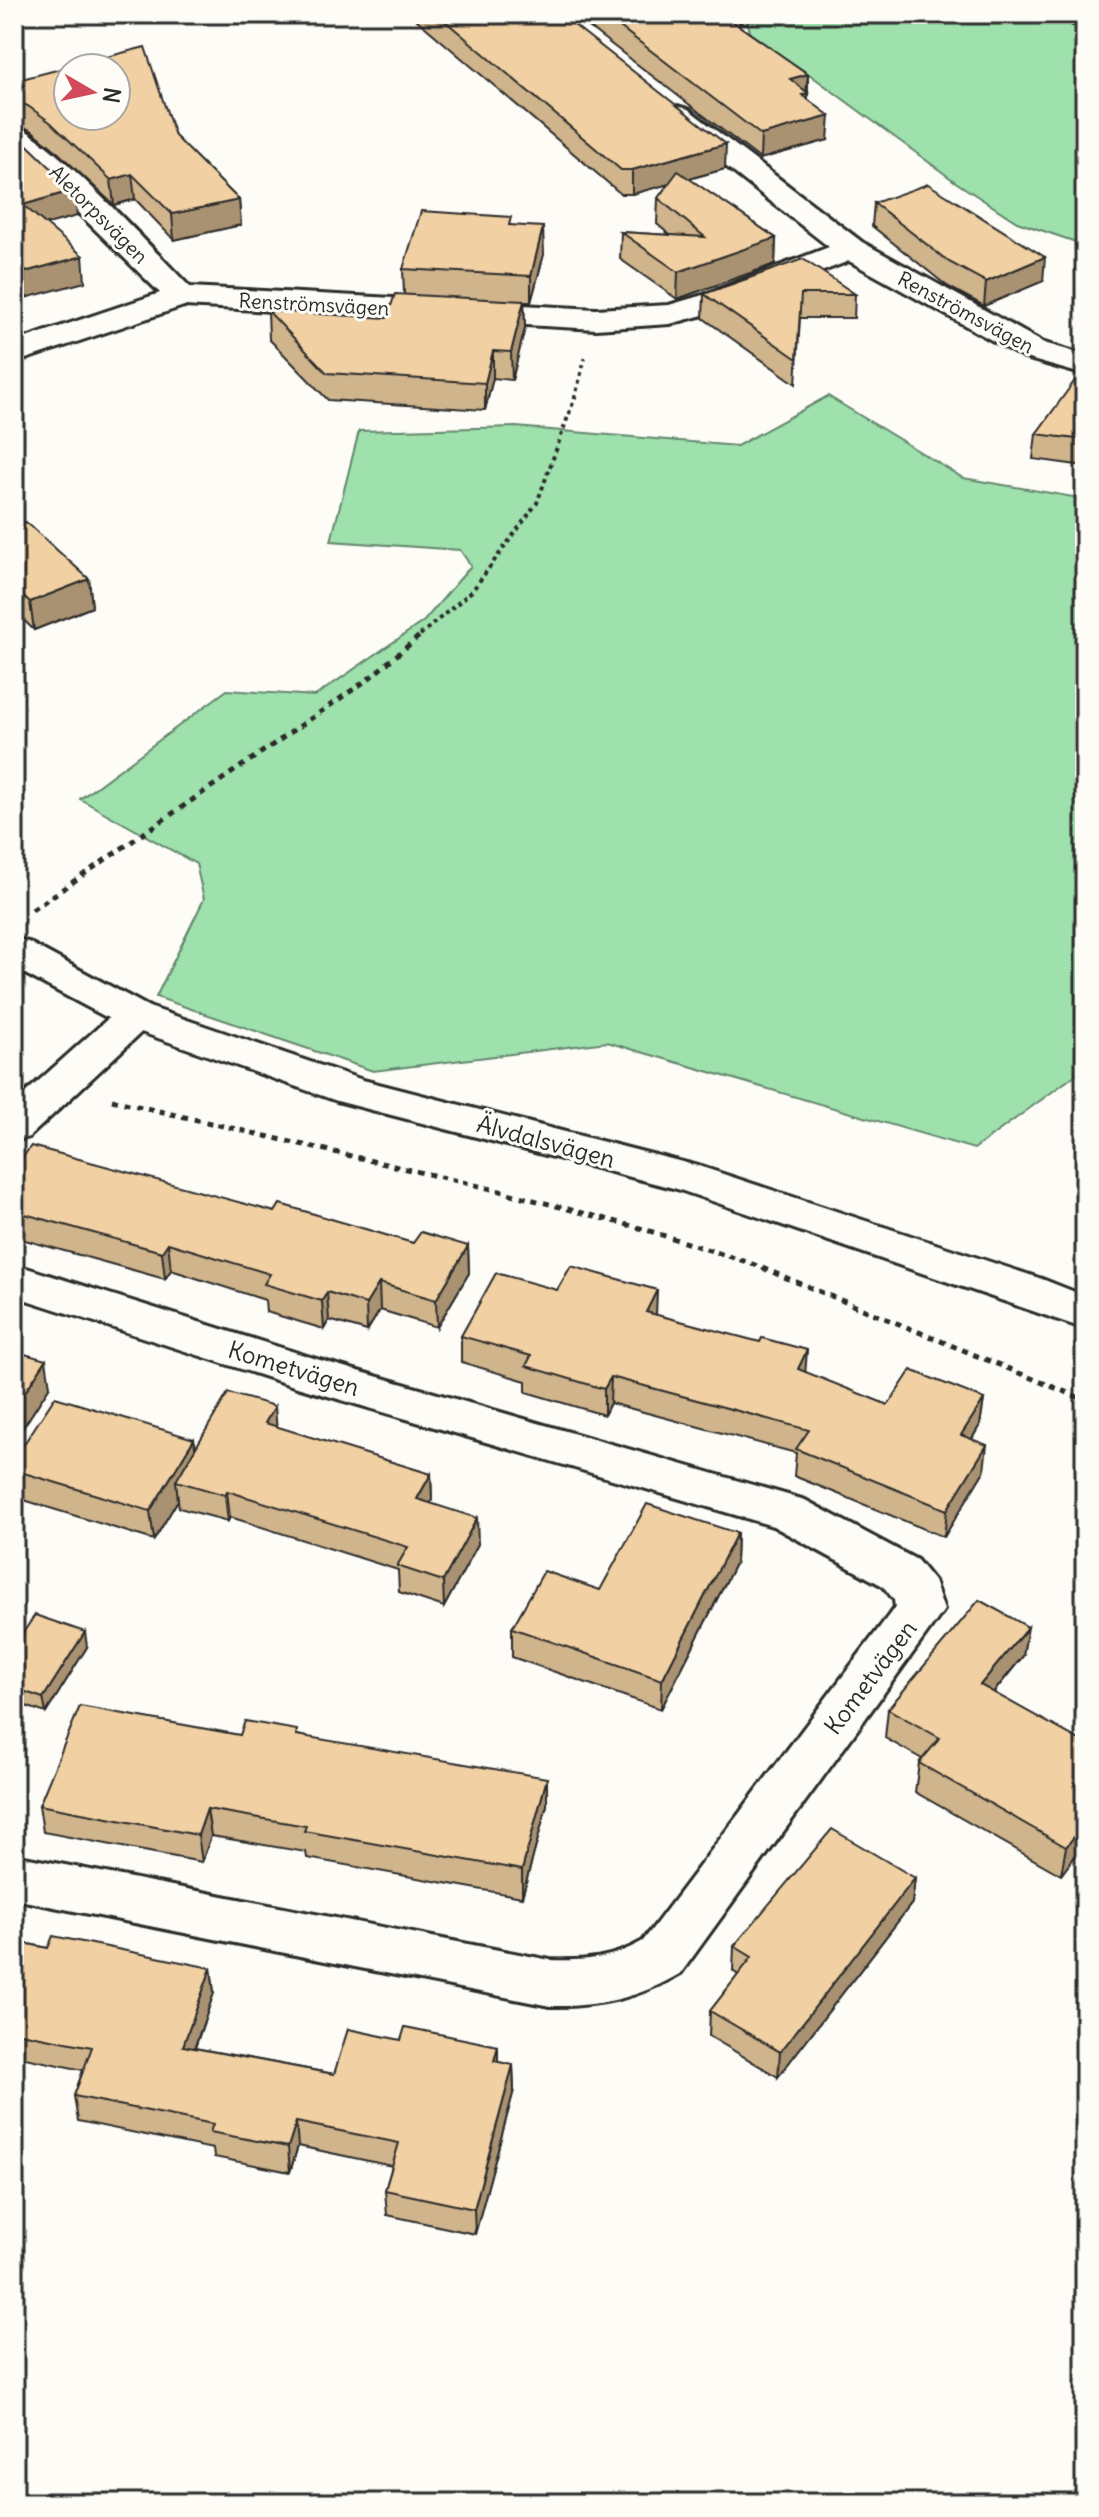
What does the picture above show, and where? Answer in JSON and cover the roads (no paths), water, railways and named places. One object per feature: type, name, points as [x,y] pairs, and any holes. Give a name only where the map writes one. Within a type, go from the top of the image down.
[{"type":"street","name":"Renströmsvägen","points":[[662,103],[851,249],[1033,350],[1085,365]]},
{"type":"street","name":"Aletorpsvägen","points":[[14,134],[58,173],[181,296]]},
{"type":"street","name":"Renströmsvägen","points":[[14,353],[181,296],[596,319],[670,314],[714,302],[851,249]]},
{"type":"street","name":"Älvdalsvägen","points":[[20,932],[135,1016],[352,1091],[687,1177],[1026,1290],[1085,1313]]},
{"type":"street","points":[[14,1127],[135,1016]]},
{"type":"street","name":"Kometvägen","points":[[14,1280],[313,1375],[788,1513],[900,1573],[917,1594],[920,1610],[662,1957],[632,1976],[595,1984],[550,1983],[14,1877]]}]
